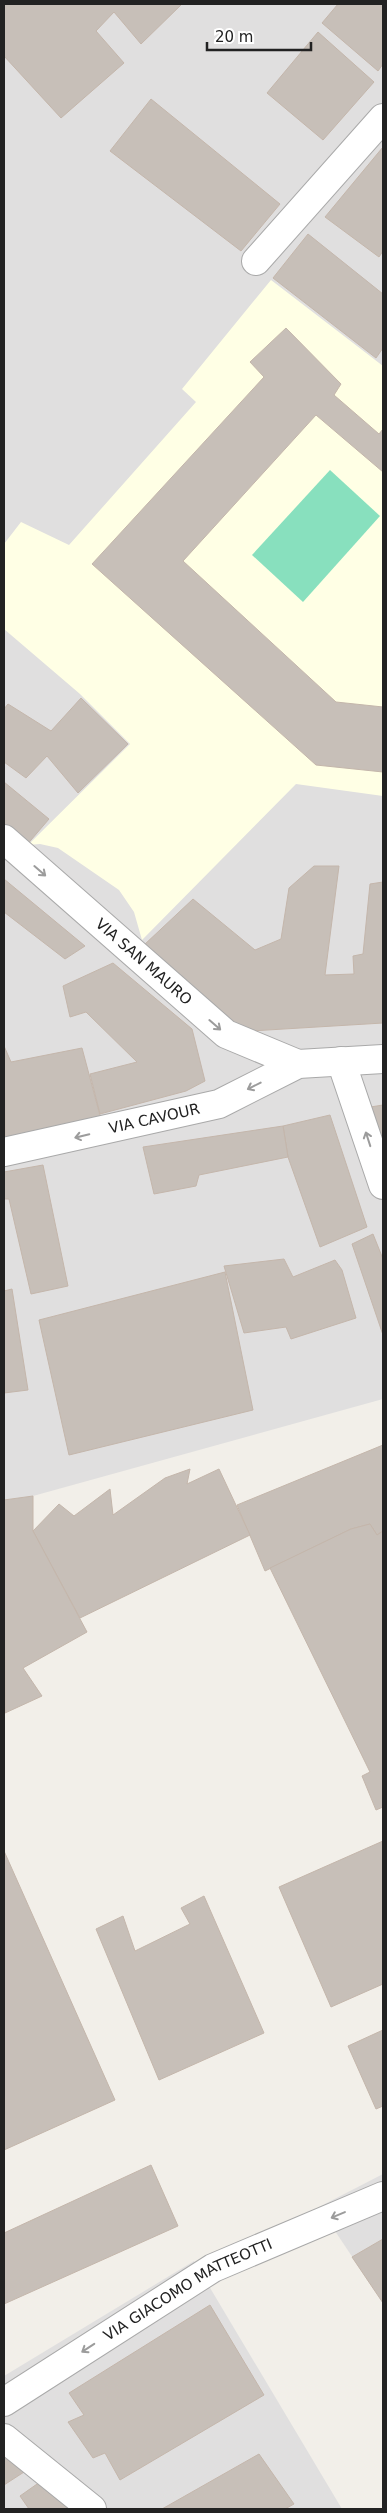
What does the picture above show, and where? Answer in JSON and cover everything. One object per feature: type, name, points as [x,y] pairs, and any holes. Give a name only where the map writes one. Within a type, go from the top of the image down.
[{"type":"street","points":[[256,261],[383,118]]},
{"type":"street","name":"VIA SAN MAURO","points":[[4,839],[226,1034],[298,1064]]},
{"type":"street","points":[[298,1064],[383,1059]]},
{"type":"street","points":[[341,1061],[383,1185]]},
{"type":"street","name":"VIA CAVOUR","points":[[4,1152],[219,1104],[298,1064]]},
{"type":"street","name":"VIA GIACOMO MATTEOTTI","points":[[4,2402],[213,2268],[383,2196]]},
{"type":"street","points":[[4,2438],[92,2509]]},
{"type":"shaded area","points":[[4,4],[383,4],[383,1399],[33,1496],[4,1500]]},
{"type":"shaded area","points":[[271,280],[383,366],[383,796],[296,784],[142,940],[134,912],[119,890],[58,848],[40,844],[28,845],[130,744],[80,694],[4,629],[4,544],[21,522],[69,545],[196,402],[182,389]]},
{"type":"shaded area","points":[[383,2174],[383,2303],[319,2207]]},
{"type":"shaded area","points":[[194,2261],[342,2509],[4,2509],[4,2376]]},
{"type":"green space","points":[[330,470],[380,516],[303,602],[252,555]]},
{"type":"building","points":[[4,4],[182,4],[141,44],[114,12],[96,31],[124,63],[61,118],[4,56]]},
{"type":"building","points":[[338,4],[383,4],[383,64],[378,71],[322,23]]},
{"type":"building","points":[[318,32],[374,82],[323,140],[267,93]]},
{"type":"building","points":[[151,99],[280,204],[241,251],[110,151]]},
{"type":"building","points":[[383,147],[383,251],[379,257],[325,217]]},
{"type":"building","points":[[308,234],[383,294],[383,348],[376,358],[273,278]]},
{"type":"building","points":[[286,328],[341,384],[334,395],[379,434],[383,429],[383,472],[316,415],[183,561],[336,702],[383,707],[383,772],[316,765],[92,564],[264,377],[250,362]]},
{"type":"building","points":[[81,698],[128,744],[78,793],[47,756],[26,778],[4,762],[4,709],[8,704],[51,731]]},
{"type":"building","points":[[4,782],[49,819],[25,847],[4,829]]},
{"type":"building","points":[[314,866],[339,866],[325,975],[354,974],[353,956],[363,954],[370,884],[383,882],[383,1023],[251,1031],[235,1029],[144,945],[193,899],[255,950],[281,939],[289,888]]},
{"type":"building","points":[[4,879],[85,946],[65,959],[4,912]]},
{"type":"building","points":[[113,963],[192,1029],[205,1081],[186,1091],[100,1114],[90,1074],[137,1062],[86,1012],[70,1017],[63,986]]},
{"type":"building","points":[[4,1046],[11,1062],[82,1048],[102,1123],[5,1139]]},
{"type":"building","points":[[383,1105],[383,1158],[358,1109]]},
{"type":"building","points":[[330,1115],[367,1227],[320,1247],[288,1157],[283,1126]]},
{"type":"building","points":[[283,1126],[288,1157],[199,1175],[196,1186],[154,1194],[143,1147]]},
{"type":"building","points":[[43,1165],[68,1286],[31,1294],[9,1199],[4,1199],[4,1172]]},
{"type":"building","points":[[373,1234],[383,1259],[383,1335],[352,1244]]},
{"type":"building","points":[[284,1259],[293,1277],[335,1260],[342,1270],[356,1318],[291,1339],[286,1327],[244,1333],[224,1266]]},
{"type":"building","points":[[225,1272],[253,1410],[69,1455],[39,1320]]},
{"type":"building","points":[[12,1289],[28,1390],[4,1393],[4,1291]]},
{"type":"building","points":[[383,1445],[383,1531],[377,1535],[370,1524],[351,1529],[265,1571],[237,1505]]},
{"type":"building","points":[[190,1469],[187,1484],[219,1469],[250,1535],[80,1618],[33,1531],[59,1504],[74,1516],[110,1489],[113,1515],[165,1478]]},
{"type":"building","points":[[33,1496],[33,1531],[87,1632],[23,1668],[42,1696],[5,1713],[4,1500]]},
{"type":"building","points":[[370,1524],[377,1535],[383,1531],[383,1807],[376,1810],[362,1776],[370,1772],[270,1568],[351,1529]]},
{"type":"building","points":[[383,1841],[383,1984],[331,2007],[279,1887]]},
{"type":"building","points":[[4,1851],[115,2100],[4,2150]]},
{"type":"building","points":[[204,1896],[264,2033],[159,2080],[96,1929],[123,1916],[135,1951],[190,1924],[181,1908]]},
{"type":"building","points":[[383,2030],[383,2106],[376,2109],[348,2046]]},
{"type":"building","points":[[151,2165],[178,2226],[4,2304],[4,2233]]},
{"type":"building","points":[[383,2239],[383,2303],[352,2257]]},
{"type":"building","points":[[210,2305],[264,2395],[120,2480],[105,2453],[93,2458],[68,2422],[84,2415],[69,2393]]},
{"type":"building","points":[[259,2454],[294,2504],[285,2509],[162,2509]]},
{"type":"building","points":[[4,2456],[24,2472],[4,2485]]},
{"type":"building","points":[[47,2477],[79,2509],[29,2509],[20,2496]]}]
